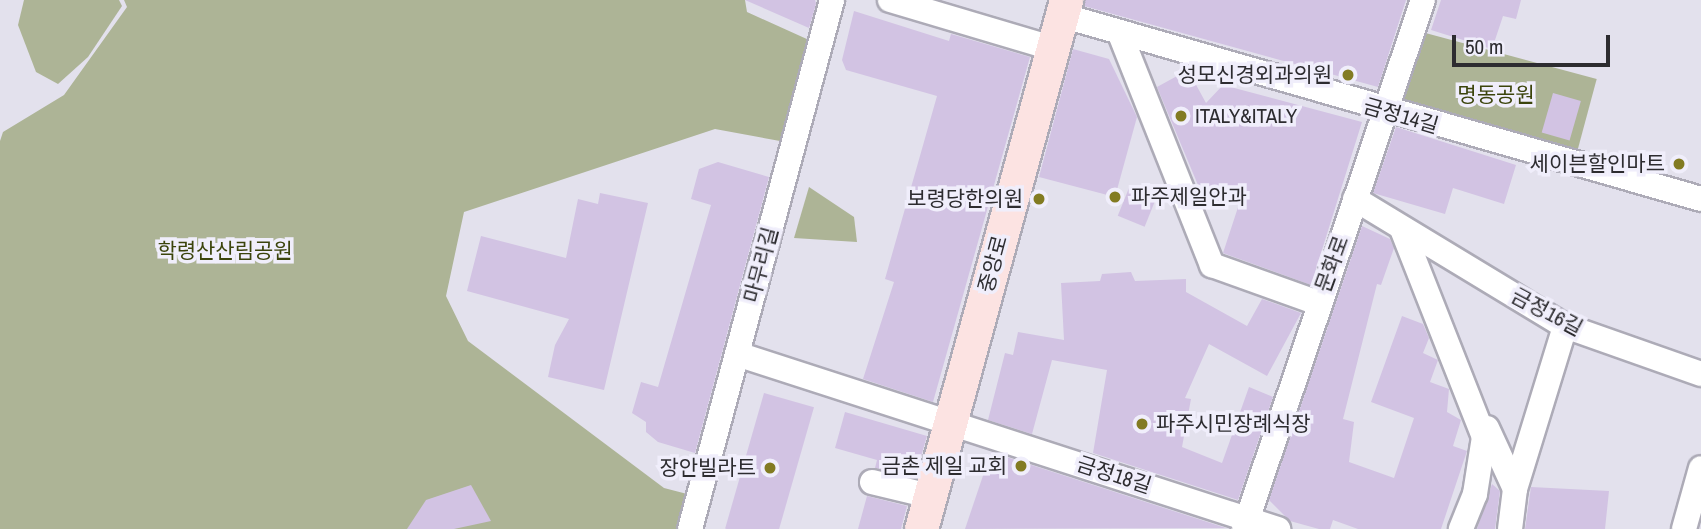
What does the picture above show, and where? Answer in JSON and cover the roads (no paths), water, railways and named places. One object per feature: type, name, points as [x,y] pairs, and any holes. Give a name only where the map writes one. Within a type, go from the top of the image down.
[{"type":"main road","name":"중앙로","points":[[921,529],[1064,7]]},
{"type":"street","name":"마무리길","points":[[690,529],[832,0]]},
{"type":"street","points":[[890,0],[1052,48]]},
{"type":"street","name":"문화로","points":[[1246,525],[1318,303],[1423,0]]},
{"type":"street","name":"금정14길","points":[[1064,7],[1120,34],[1386,112],[1701,199]]},
{"type":"street","points":[[1120,34],[1212,265],[1318,303]]},
{"type":"street","name":"금정16길","points":[[1355,199],[1565,326],[1701,374]]},
{"type":"street","points":[[1402,229],[1479,416],[1515,489]]},
{"type":"street","points":[[1510,529],[1515,489],[1565,326]]},
{"type":"street","name":"금정18길","points":[[737,355],[950,422],[1246,525],[1279,529]]},
{"type":"street","points":[[1461,529],[1485,456],[1479,416]]},
{"type":"street","points":[[1684,529],[1701,468]]},
{"type":"street","points":[[872,482],[930,496]]},
{"type":"place","name":"성모신경외과의원","points":[[1348,75]]},
{"type":"place","name":"ITALY&ITALY","points":[[1181,116]]},
{"type":"place","name":"세이븐할인마트","points":[[1679,164]]},
{"type":"place","name":"파주제일안과","points":[[1115,197]]},
{"type":"place","name":"보령당한의원","points":[[1039,199]]},
{"type":"place","name":"파주시민장례식장","points":[[1142,424]]},
{"type":"place","name":"금촌 제일 교회","points":[[1021,466]]},
{"type":"place","name":"장안빌라트","points":[[770,468]]},
{"type":"park label","name":"명동공원","points":[[1496,95]]},
{"type":"park label","name":"학령산산림공원","points":[[225,251]]}]
